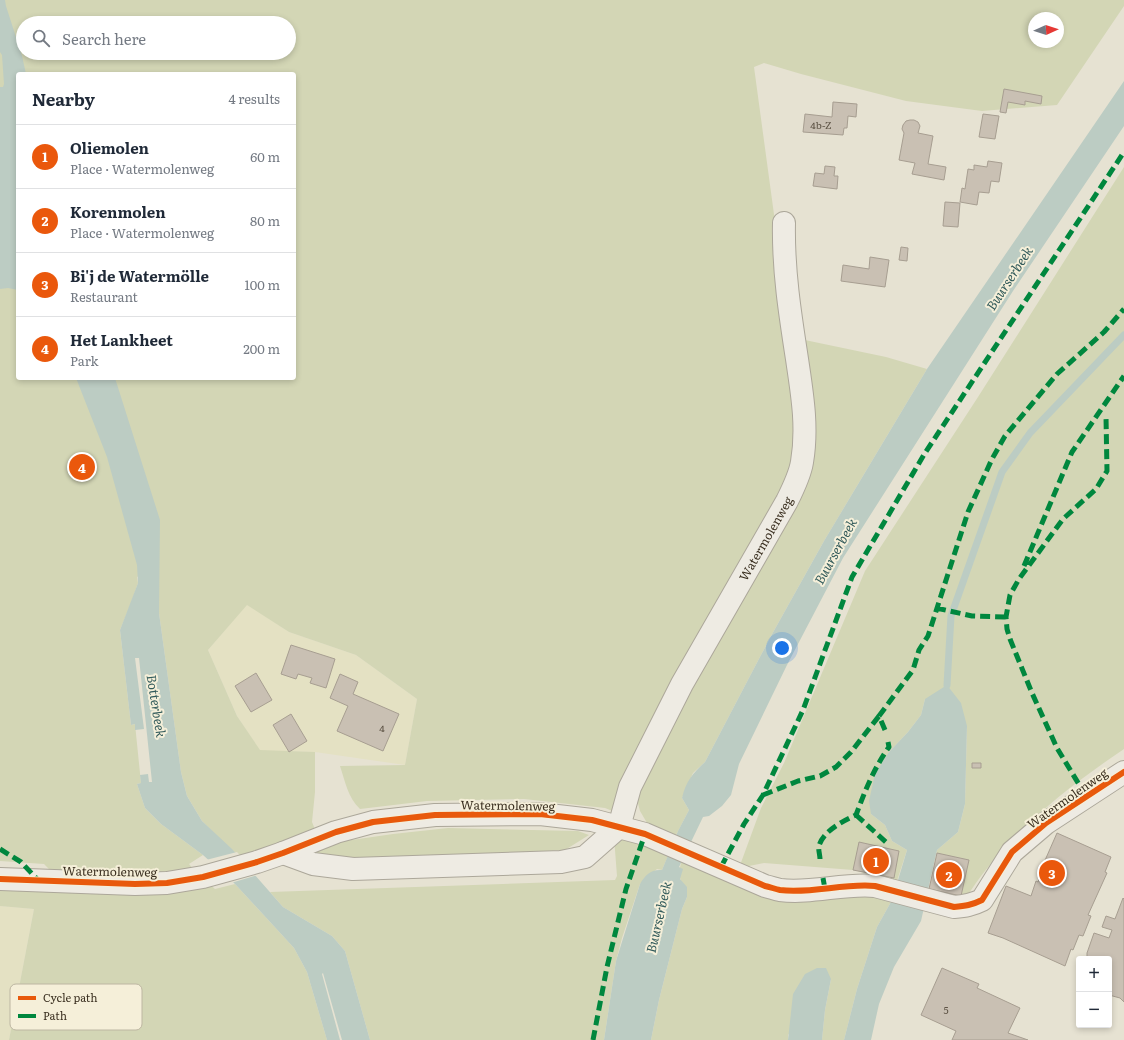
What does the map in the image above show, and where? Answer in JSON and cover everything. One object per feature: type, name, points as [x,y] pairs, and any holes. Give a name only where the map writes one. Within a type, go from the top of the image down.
[{"type":"street","name":"Watermolenweg","points":[[619,827],[630,787],[642,761],[682,684],[787,501],[797,479],[802,463],[805,436],[804,409],[783,252],[784,223]]},
{"type":"street","name":"Watermolenweg","points":[[0,879],[135,884],[167,883],[203,877],[256,862],[336,832],[373,822],[434,815],[540,814],[592,820],[645,834],[670,843],[765,886],[780,890],[816,890],[863,885],[885,888],[954,907],[974,904],[982,900],[1012,852],[1046,823],[1124,772]]},
{"type":"street","points":[[283,853],[313,864],[353,869],[561,862],[585,857],[619,827]]},
{"type":"shaded area","points":[[247,604],[289,632],[356,655],[417,699],[405,765],[315,752],[260,751],[237,716],[208,650]]},
{"type":"shaded area","points":[[0,906],[34,909],[20,984],[10,984],[11,1030],[9,1040],[0,1040]]},
{"type":"green space","points":[[0,0],[1124,0],[1124,6],[1057,105],[982,111],[906,101],[764,63],[754,67],[795,369],[793,465],[615,812],[605,808],[524,799],[427,801],[360,809],[350,795],[340,766],[405,765],[417,699],[356,655],[289,632],[247,605],[208,650],[237,716],[260,750],[315,752],[315,792],[312,822],[316,832],[241,860],[202,821],[187,796],[181,772],[159,613],[159,566],[137,577],[138,583],[120,630],[131,725],[135,724],[141,783],[137,784],[145,808],[161,824],[203,855],[189,864],[194,870],[172,874],[54,874],[44,864],[0,861]]},
{"type":"green space","points":[[1124,167],[1124,749],[1057,798],[1016,836],[997,856],[964,901],[929,889],[961,896],[969,860],[936,853],[937,850],[958,832],[965,804],[967,726],[925,699],[921,715],[908,732],[889,752],[871,814],[885,825],[892,841],[907,850],[897,881],[853,870],[764,863],[739,868],[761,808],[784,763],[865,571],[978,397]]},
{"type":"green space","points":[[800,339],[886,357],[927,369],[824,541],[771,636],[705,762],[693,773],[682,798],[689,810],[675,837],[650,828],[640,811],[636,796],[641,773],[789,504]]},
{"type":"green space","points":[[448,828],[578,831],[589,835],[565,850],[340,862],[303,847],[393,834]]},
{"type":"green space","points":[[614,837],[670,851],[662,870],[657,869],[640,884],[616,961],[604,1040],[370,1040],[345,951],[332,936],[283,907],[270,892],[615,880],[617,876]]},
{"type":"green space","points":[[684,857],[706,867],[892,900],[877,927],[857,989],[844,1040],[822,1040],[825,1010],[831,979],[788,1035],[788,1040],[651,1040],[659,1000],[682,909],[687,897],[679,873]]},
{"type":"green space","points":[[206,881],[215,889],[235,884],[294,948],[307,972],[327,1040],[9,1040],[11,1030],[142,1030],[142,984],[20,984],[34,909],[0,906],[0,884]]},
{"type":"water","points":[[0,0],[5,0],[16,37],[16,60],[23,60],[26,72],[16,72],[16,290],[8,288],[0,289],[0,87],[3,87],[4,84],[2,55],[0,52]]},
{"type":"water","name":"Buurserbeek","points":[[1124,81],[1124,126],[1013,291],[843,558],[787,665],[739,764],[731,795],[722,806],[709,816],[703,817],[679,867],[683,869],[680,879],[687,887],[687,897],[682,909],[659,1000],[651,1040],[604,1040],[616,961],[640,884],[649,873],[655,870],[662,870],[678,831],[689,810],[682,798],[688,782],[705,762],[771,636],[824,541],[927,369]]},
{"type":"water","name":"Botterbeek","points":[[77,380],[116,380],[160,520],[159,613],[181,772],[187,796],[202,821],[232,849],[283,907],[332,936],[345,951],[370,1040],[342,1040],[323,973],[322,974],[340,1040],[327,1040],[307,972],[294,948],[235,884],[203,855],[161,824],[145,808],[137,784],[141,783],[140,775],[148,774],[149,782],[152,782],[139,658],[135,658],[144,729],[135,730],[135,724],[131,725],[120,630],[138,583],[137,565],[107,457]]},
{"type":"water","points":[[947,685],[961,703],[967,726],[965,804],[958,832],[937,850],[921,921],[894,967],[879,1004],[871,1040],[844,1040],[857,989],[877,927],[892,900],[907,850],[892,841],[885,825],[871,814],[869,801],[875,774],[889,752],[908,732],[921,715],[925,699]]},
{"type":"water","points":[[817,968],[826,968],[831,979],[825,1010],[822,1040],[788,1040],[793,994],[805,974]]},
{"type":"pier","points":[[237,852],[258,875],[231,883],[206,860]]},
{"type":"building","points":[[1004,89],[1042,96],[1041,104],[1025,101],[1025,105],[1008,102],[1006,113],[1000,112]]},
{"type":"building","points":[[833,102],[857,104],[856,117],[848,116],[847,128],[844,128],[843,135],[803,132],[805,114],[832,117]]},
{"type":"building","points":[[983,114],[999,116],[995,139],[979,137]]},
{"type":"building","points":[[910,120],[918,122],[920,126],[918,133],[933,136],[928,164],[946,167],[944,180],[912,174],[915,163],[899,160],[904,133],[902,129],[903,125],[906,121]]},
{"type":"building","points":[[988,161],[1002,163],[999,182],[991,181],[989,193],[979,192],[977,205],[960,202],[962,188],[965,189],[968,169],[974,170],[974,165],[987,167]]},
{"type":"building","points":[[825,166],[835,167],[834,176],[838,176],[837,189],[813,186],[815,173],[824,174]]},
{"type":"building","points":[[945,202],[960,203],[958,227],[943,226]]},
{"type":"building","points":[[901,247],[908,248],[907,261],[899,260]]},
{"type":"building","points":[[870,257],[889,260],[885,287],[841,281],[843,265],[869,269]]},
{"type":"building","points":[[291,645],[335,659],[326,688],[310,683],[312,678],[298,674],[296,679],[281,674]]},
{"type":"building","points":[[256,673],[272,700],[251,712],[235,686]]},
{"type":"building","points":[[340,674],[358,682],[353,694],[399,714],[383,751],[337,731],[348,706],[330,698]]},
{"type":"building","points":[[291,714],[307,741],[289,752],[273,725]]},
{"type":"building","points":[[972,763],[981,763],[981,768],[972,768]]},
{"type":"building","points":[[1057,833],[1111,857],[1105,872],[1107,873],[1088,915],[1091,916],[1083,936],[1079,935],[1073,950],[1071,949],[1065,966],[1003,938],[988,933],[1006,886],[1031,896],[1036,881],[1038,882],[1041,875],[1039,874]]},
{"type":"building","points":[[859,842],[899,851],[894,878],[853,870]]},
{"type":"building","points":[[937,853],[969,860],[961,896],[929,889]]},
{"type":"building","points":[[1123,898],[1124,1002],[1120,998],[1112,996],[1112,956],[1087,956],[1094,933],[1109,938],[1112,930],[1102,927],[1106,916],[1115,919]]},
{"type":"building","points":[[942,968],[979,984],[977,988],[1020,1008],[1008,1033],[1028,1040],[952,1040],[956,1031],[921,1015]]},
{"type":"waterway","points":[[947,685],[951,616],[1002,472],[1030,433],[1124,335]]},
{"type":"marked path","points":[[721,867],[744,824],[763,795],[803,710],[852,577],[925,453],[1124,152]]},
{"type":"marked path","points":[[885,730],[879,716],[913,670],[919,650],[928,636],[968,512],[992,459],[1005,436],[1057,374],[1104,332],[1124,309]]},
{"type":"marked path","points":[[1024,566],[1072,452],[1124,376]]},
{"type":"marked path","points":[[1086,796],[1057,748],[1032,693],[1010,639],[1006,617],[1010,595],[1019,579],[1063,519],[1096,489],[1107,471],[1106,417]]},
{"type":"marked path","points":[[936,608],[972,616],[1006,617]]},
{"type":"marked path","points":[[763,795],[798,781],[820,776],[836,767],[851,752],[879,716]]},
{"type":"marked path","points":[[820,859],[819,846],[829,831],[840,823],[856,815],[874,771],[889,747],[888,742]]},
{"type":"marked path","points":[[856,815],[887,843]]},
{"type":"marked path","points":[[593,1040],[607,967],[626,889],[645,834]]},
{"type":"marked path","points":[[0,849],[21,862],[38,880]]},
{"type":"marked path","points":[[823,878],[825,889]]},
{"type":"cycle path","points":[[0,879],[135,884],[167,883],[203,877],[257,862],[336,832],[373,822],[435,815],[540,814],[592,820],[645,834],[765,886],[778,890],[804,891],[863,885],[875,886],[954,907],[968,905],[982,900],[1012,852],[1046,823],[1124,772]]},
{"type":"place","name":"Het Lankheet","points":[[82,467]]},
{"type":"place","name":"Oliemolen","points":[[876,861]]},
{"type":"place","name":"Bi'j de Watermölle","points":[[1052,873]]},
{"type":"place","name":"Korenmolen","points":[[949,875]]}]
